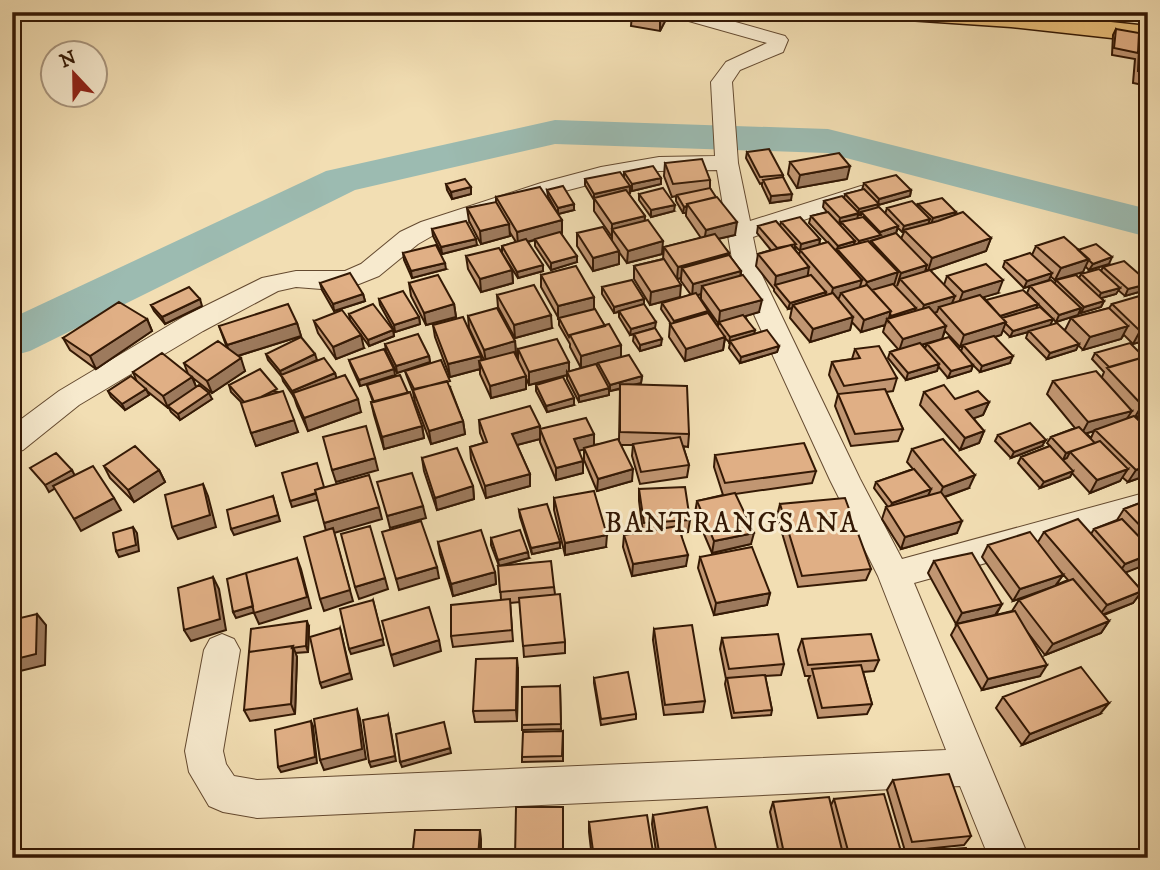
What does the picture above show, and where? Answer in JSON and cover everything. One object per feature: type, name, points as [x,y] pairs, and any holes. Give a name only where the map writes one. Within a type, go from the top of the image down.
[{"type":"main road","points":[[893,12],[1011,19],[1148,34]]},
{"type":"street","points":[[678,12],[778,40],[776,48],[733,66],[721,82],[726,154],[747,271],[845,480],[894,575],[1009,858]]},
{"type":"street","points":[[12,442],[69,398],[193,324],[271,284],[296,279],[334,281],[350,278],[370,270],[409,238],[430,227],[549,188],[601,174],[726,154]]},
{"type":"street","points":[[742,232],[861,193]]},
{"type":"street","points":[[894,575],[1148,505]]},
{"type":"street","points":[[222,650],[204,751],[208,772],[223,793],[257,799],[973,766]]},
{"type":"building","points":[[664,12],[660,19],[632,14]]},
{"type":"building","points":[[1116,29],[1139,33],[1138,53],[1114,48]]},
{"type":"building","points":[[1139,48],[1148,49],[1148,72],[1138,71]]},
{"type":"building","points":[[769,149],[783,175],[760,177],[747,152]]},
{"type":"building","points":[[839,153],[850,166],[800,175],[790,162]]},
{"type":"building","points":[[702,159],[710,180],[673,184],[665,163]]},
{"type":"building","points":[[653,166],[661,178],[632,184],[624,172]]},
{"type":"building","points":[[620,172],[630,186],[594,194],[585,179]]},
{"type":"building","points":[[896,175],[911,190],[879,199],[864,183]]},
{"type":"building","points":[[783,177],[792,194],[771,196],[763,180]]},
{"type":"building","points":[[465,179],[471,187],[451,192],[446,184]]},
{"type":"building","points":[[563,186],[574,204],[558,208],[547,190]]},
{"type":"building","points":[[540,187],[562,220],[517,232],[496,197]]},
{"type":"building","points":[[663,188],[675,205],[651,210],[639,194]]},
{"type":"building","points":[[710,188],[716,197],[684,207],[677,195]]},
{"type":"building","points":[[864,189],[879,204],[859,209],[845,194]]},
{"type":"building","points":[[626,190],[645,216],[612,224],[594,198]]},
{"type":"building","points":[[842,196],[859,213],[840,218],[824,201]]},
{"type":"building","points":[[717,197],[737,222],[706,230],[687,204]]},
{"type":"building","points":[[942,198],[956,212],[933,218],[918,204]]},
{"type":"building","points":[[912,201],[930,219],[904,226],[887,208]]},
{"type":"building","points":[[496,202],[509,224],[480,231],[467,208]]},
{"type":"building","points":[[879,207],[898,226],[880,232],[861,212]]},
{"type":"building","points":[[828,212],[855,241],[838,246],[811,216]]},
{"type":"building","points":[[963,212],[991,238],[932,258],[904,230],[938,221]]},
{"type":"building","points":[[800,217],[820,239],[801,244],[781,222]]},
{"type":"building","points":[[863,217],[881,235],[859,241],[841,222]]},
{"type":"building","points":[[648,220],[663,241],[628,251],[612,229]]},
{"type":"building","points":[[466,221],[476,239],[441,247],[432,229]]},
{"type":"building","points":[[776,221],[796,244],[777,248],[758,226]]},
{"type":"building","points":[[603,227],[619,251],[593,258],[577,233]]},
{"type":"building","points":[[560,232],[577,256],[551,263],[535,239]]},
{"type":"building","points":[[896,233],[927,265],[901,273],[871,241]]},
{"type":"building","points":[[715,234],[729,253],[678,267],[664,247]]},
{"type":"building","points":[[1064,237],[1089,259],[1061,268],[1036,246]]},
{"type":"building","points":[[526,239],[543,265],[517,272],[502,246]]},
{"type":"building","points":[[868,241],[898,272],[867,282],[837,249]]},
{"type":"building","points":[[828,242],[862,280],[833,288],[800,250]]},
{"type":"building","points":[[1096,244],[1112,257],[1093,264],[1078,250]]},
{"type":"building","points":[[436,245],[445,263],[411,271],[403,253]]},
{"type":"building","points":[[791,245],[809,267],[776,276],[758,254]]},
{"type":"building","points":[[499,248],[512,270],[480,279],[466,256]]},
{"type":"building","points":[[1030,253],[1052,273],[1027,281],[1005,261]]},
{"type":"building","points":[[729,255],[741,271],[693,284],[682,268]]},
{"type":"building","points":[[664,259],[681,285],[651,292],[634,266]]},
{"type":"building","points":[[1124,261],[1148,284],[1128,289],[1103,267]]},
{"type":"building","points":[[986,264],[1003,280],[963,292],[947,276]]},
{"type":"building","points":[[576,266],[594,297],[558,306],[541,275]]},
{"type":"building","points":[[1099,269],[1120,288],[1101,293],[1081,274]]},
{"type":"building","points":[[930,270],[955,296],[924,305],[900,279]]},
{"type":"building","points":[[350,273],[363,294],[333,304],[320,283]]},
{"type":"building","points":[[438,275],[454,304],[424,313],[409,283]]},
{"type":"building","points":[[743,275],[762,300],[720,311],[702,286]]},
{"type":"building","points":[[811,275],[826,292],[790,303],[775,285]]},
{"type":"building","points":[[1076,275],[1104,301],[1084,307],[1056,280]]},
{"type":"building","points":[[632,280],[644,299],[614,307],[602,287]]},
{"type":"building","points":[[1051,280],[1081,308],[1059,315],[1030,286]]},
{"type":"building","points":[[893,284],[916,308],[891,316],[891,311],[872,290]]},
{"type":"building","points":[[534,285],[551,315],[514,325],[497,295]]},
{"type":"building","points":[[867,285],[891,311],[864,320],[841,293]]},
{"type":"building","points":[[189,287],[200,299],[162,317],[151,305]]},
{"type":"building","points":[[1023,290],[1038,304],[1000,316],[986,300]]},
{"type":"building","points":[[403,291],[419,317],[394,325],[379,299]]},
{"type":"building","points":[[696,293],[708,311],[674,321],[662,303]]},
{"type":"building","points":[[833,293],[853,317],[813,329],[793,305]]},
{"type":"building","points":[[980,295],[1006,322],[964,335],[939,307]]},
{"type":"building","points":[[1143,295],[1148,300],[1148,329],[1140,331],[1112,304]]},
{"type":"building","points":[[119,302],[147,319],[90,356],[63,338]]},
{"type":"building","points":[[288,304],[297,323],[227,345],[219,326]]},
{"type":"building","points":[[373,304],[393,330],[368,340],[349,314]]},
{"type":"building","points":[[644,304],[656,322],[631,329],[619,311]]},
{"type":"building","points":[[929,307],[946,326],[903,339],[887,319]]},
{"type":"building","points":[[1040,307],[1053,319],[1013,331],[1002,318]]},
{"type":"building","points":[[497,308],[515,341],[484,350],[468,316]]},
{"type":"building","points":[[1109,308],[1128,326],[1090,337],[1071,318]]},
{"type":"building","points":[[595,309],[605,326],[569,337],[559,318]]},
{"type":"building","points":[[342,310],[361,335],[333,347],[314,321]]},
{"type":"building","points":[[708,313],[725,337],[686,349],[670,324]]},
{"type":"building","points":[[743,315],[755,330],[730,337],[719,322]]},
{"type":"building","points":[[463,317],[481,356],[448,364],[433,325]]},
{"type":"building","points":[[1057,323],[1079,344],[1050,353],[1029,331]]},
{"type":"building","points":[[609,324],[621,345],[581,356],[570,335]]},
{"type":"building","points":[[655,328],[662,339],[640,345],[634,334]]},
{"type":"building","points":[[767,330],[779,346],[741,357],[730,341]]},
{"type":"building","points":[[418,334],[429,356],[396,366],[385,344]]},
{"type":"building","points":[[994,336],[1013,356],[982,366],[963,345]]},
{"type":"building","points":[[301,337],[315,354],[280,371],[266,354]]},
{"type":"building","points":[[949,337],[973,365],[951,371],[927,344]]},
{"type":"building","points":[[557,339],[569,362],[529,372],[518,349]]},
{"type":"building","points":[[218,341],[241,358],[207,381],[184,363]]},
{"type":"building","points":[[920,343],[939,364],[908,373],[890,352]]},
{"type":"building","points":[[1130,343],[1144,357],[1109,367],[1095,353]]},
{"type":"building","points":[[879,346],[897,378],[844,386],[832,362],[860,358],[855,349]]},
{"type":"building","points":[[384,349],[394,369],[359,380],[349,360]]},
{"type":"building","points":[[514,352],[526,376],[490,386],[479,361]]},
{"type":"building","points":[[162,353],[192,377],[163,396],[133,372]]},
{"type":"building","points":[[629,355],[642,376],[610,385],[598,363]]},
{"type":"building","points":[[1148,356],[1148,403],[1142,405],[1107,368]]},
{"type":"building","points":[[324,358],[335,373],[292,391],[281,375]]},
{"type":"building","points":[[441,360],[450,381],[414,389],[405,371]]},
{"type":"building","points":[[596,364],[609,388],[579,396],[567,372]]},
{"type":"building","points":[[260,369],[277,389],[244,402],[229,385]]},
{"type":"building","points":[[1096,371],[1132,411],[1088,422],[1053,381]]},
{"type":"building","points":[[345,375],[358,399],[304,418],[293,393]]},
{"type":"building","points":[[400,375],[408,393],[374,402],[367,385]]},
{"type":"building","points":[[131,376],[146,389],[122,404],[108,391]]},
{"type":"building","points":[[563,377],[574,398],[546,406],[536,385]]},
{"type":"building","points":[[447,381],[463,421],[429,431],[413,390]]},
{"type":"building","points":[[620,384],[687,386],[689,434],[620,432]]},
{"type":"building","points":[[199,385],[209,393],[178,414],[168,406]]},
{"type":"building","points":[[944,385],[955,399],[978,391],[989,402],[966,410],[984,431],[965,438],[924,392]]},
{"type":"building","points":[[885,389],[903,429],[855,434],[838,394]]},
{"type":"building","points":[[283,391],[294,420],[251,433],[241,403]]},
{"type":"building","points":[[410,392],[422,426],[382,437],[371,402]]},
{"type":"building","points":[[530,406],[540,426],[512,434],[530,474],[485,486],[470,447],[487,442],[479,420]]},
{"type":"building","points":[[1148,415],[1148,426],[1139,418]]},
{"type":"building","points":[[1134,416],[1148,429],[1148,465],[1136,470],[1095,430]]},
{"type":"building","points":[[586,418],[594,434],[574,439],[583,461],[556,468],[540,429]]},
{"type":"building","points":[[1030,423],[1046,440],[1014,452],[998,435]]},
{"type":"building","points":[[366,426],[375,458],[332,470],[323,437]]},
{"type":"building","points":[[1079,427],[1095,443],[1066,453],[1051,437]]},
{"type":"building","points":[[680,437],[689,465],[641,472],[633,444]]},
{"type":"building","points":[[618,439],[633,469],[598,479],[584,448]]},
{"type":"building","points":[[943,439],[975,475],[943,487],[912,449]]},
{"type":"building","points":[[1100,441],[1128,469],[1097,480],[1070,452]]},
{"type":"building","points":[[804,443],[816,471],[725,483],[715,455]]},
{"type":"building","points":[[135,446],[159,470],[128,490],[104,466]]},
{"type":"building","points":[[1050,446],[1073,471],[1044,482],[1021,457]]},
{"type":"building","points":[[457,448],[473,486],[435,498],[422,458]]},
{"type":"building","points":[[56,453],[72,470],[45,485],[30,468]]},
{"type":"building","points":[[317,463],[324,487],[315,490],[316,493],[290,501],[282,473]]},
{"type":"building","points":[[93,466],[114,498],[74,519],[53,486]]},
{"type":"building","points":[[914,469],[931,489],[892,503],[876,482]]},
{"type":"building","points":[[412,473],[423,506],[387,516],[377,482]]},
{"type":"building","points":[[369,475],[379,507],[324,523],[315,490]]},
{"type":"building","points":[[203,484],[210,515],[172,527],[165,495]]},
{"type":"building","points":[[685,487],[690,520],[644,523],[639,489]]},
{"type":"building","points":[[594,491],[607,535],[565,543],[554,498]]},
{"type":"building","points":[[941,492],[962,521],[905,537],[886,507]]},
{"type":"building","points":[[735,493],[754,533],[714,541],[697,501]]},
{"type":"building","points":[[273,496],[278,515],[231,529],[227,510]]},
{"type":"building","points":[[845,498],[871,569],[802,576],[780,504]]},
{"type":"building","points":[[1148,500],[1148,534],[1124,509]]},
{"type":"building","points":[[547,504],[560,542],[531,548],[519,510]]},
{"type":"building","points":[[1078,519],[1142,591],[1107,605],[1044,532]]},
{"type":"building","points":[[1122,519],[1148,546],[1148,555],[1125,564],[1094,529]]},
{"type":"building","points":[[421,521],[437,567],[396,579],[382,532]]},
{"type":"building","points":[[370,526],[385,578],[355,587],[341,534]]},
{"type":"building","points":[[678,526],[688,555],[633,564],[624,535]]},
{"type":"building","points":[[133,527],[136,545],[116,551],[113,533]]},
{"type":"building","points":[[333,528],[350,590],[320,599],[304,537]]},
{"type":"building","points":[[481,530],[495,572],[451,584],[438,542]]},
{"type":"building","points":[[520,530],[528,552],[498,560],[491,538]]},
{"type":"building","points":[[1030,532],[1063,575],[1020,589],[988,545]]},
{"type":"building","points":[[752,547],[770,593],[716,603],[700,557]]},
{"type":"building","points":[[972,553],[1002,604],[962,613],[934,561]]},
{"type":"building","points":[[297,558],[307,597],[254,613],[246,573]]},
{"type":"building","points":[[551,561],[554,587],[500,592],[498,566]]},
{"type":"building","points":[[246,573],[253,606],[233,612],[227,579]]},
{"type":"building","points":[[213,577],[220,619],[184,630],[178,588]]},
{"type":"building","points":[[1073,579],[1109,621],[1053,644],[1019,600]]},
{"type":"building","points":[[560,594],[565,642],[523,646],[519,598]]},
{"type":"building","points":[[510,599],[512,630],[451,636],[451,605]]},
{"type":"building","points":[[373,600],[383,639],[349,649],[340,609]]},
{"type":"building","points":[[429,607],[439,640],[391,655],[382,621]]},
{"type":"building","points":[[1015,611],[1047,665],[988,679],[957,624]]},
{"type":"building","points":[[37,614],[36,654],[12,660],[12,620]]},
{"type":"building","points":[[307,621],[306,646],[249,652],[251,629]]},
{"type":"building","points":[[692,625],[705,701],[665,705],[654,629]]},
{"type":"building","points":[[340,628],[350,673],[320,683],[310,637]]},
{"type":"building","points":[[778,634],[784,664],[729,669],[722,638]]},
{"type":"building","points":[[871,634],[879,660],[808,665],[802,639]]},
{"type":"building","points":[[293,646],[291,704],[244,710],[249,652]]},
{"type":"building","points":[[517,658],[516,710],[473,711],[476,659]]},
{"type":"building","points":[[861,665],[872,704],[822,708],[812,669]]},
{"type":"building","points":[[1081,667],[1109,703],[1030,734],[1003,697]]},
{"type":"building","points":[[628,672],[636,714],[601,719],[594,678]]},
{"type":"building","points":[[765,675],[772,710],[734,713],[727,678]]},
{"type":"building","points":[[560,686],[561,724],[522,725],[522,687]]},
{"type":"building","points":[[357,709],[362,749],[320,760],[314,719]]},
{"type":"building","points":[[388,715],[395,756],[369,762],[363,720]]},
{"type":"building","points":[[311,721],[315,757],[278,767],[275,730]]},
{"type":"building","points":[[444,722],[450,748],[400,762],[396,734]]},
{"type":"building","points":[[563,731],[562,756],[522,757],[523,732]]},
{"type":"building","points":[[949,774],[971,836],[912,842],[893,780]]},
{"type":"building","points":[[884,794],[903,858],[850,858],[834,799]]},
{"type":"building","points":[[829,797],[844,858],[785,858],[773,802]]},
{"type":"building","points":[[516,807],[563,807],[563,858],[515,858]]},
{"type":"building","points":[[707,807],[718,858],[660,858],[653,815]]},
{"type":"building","points":[[647,815],[654,858],[594,858],[589,822]]},
{"type":"building","points":[[415,830],[480,830],[478,858],[412,858]]},
{"type":"building","points":[[966,848],[969,858],[924,858],[922,851]]},
{"type":"waterway","points":[[12,339],[341,180],[555,132],[828,141],[1148,223]]},
{"type":"district","name":"BANTRANGSANA","points":[[732,523]]}]
